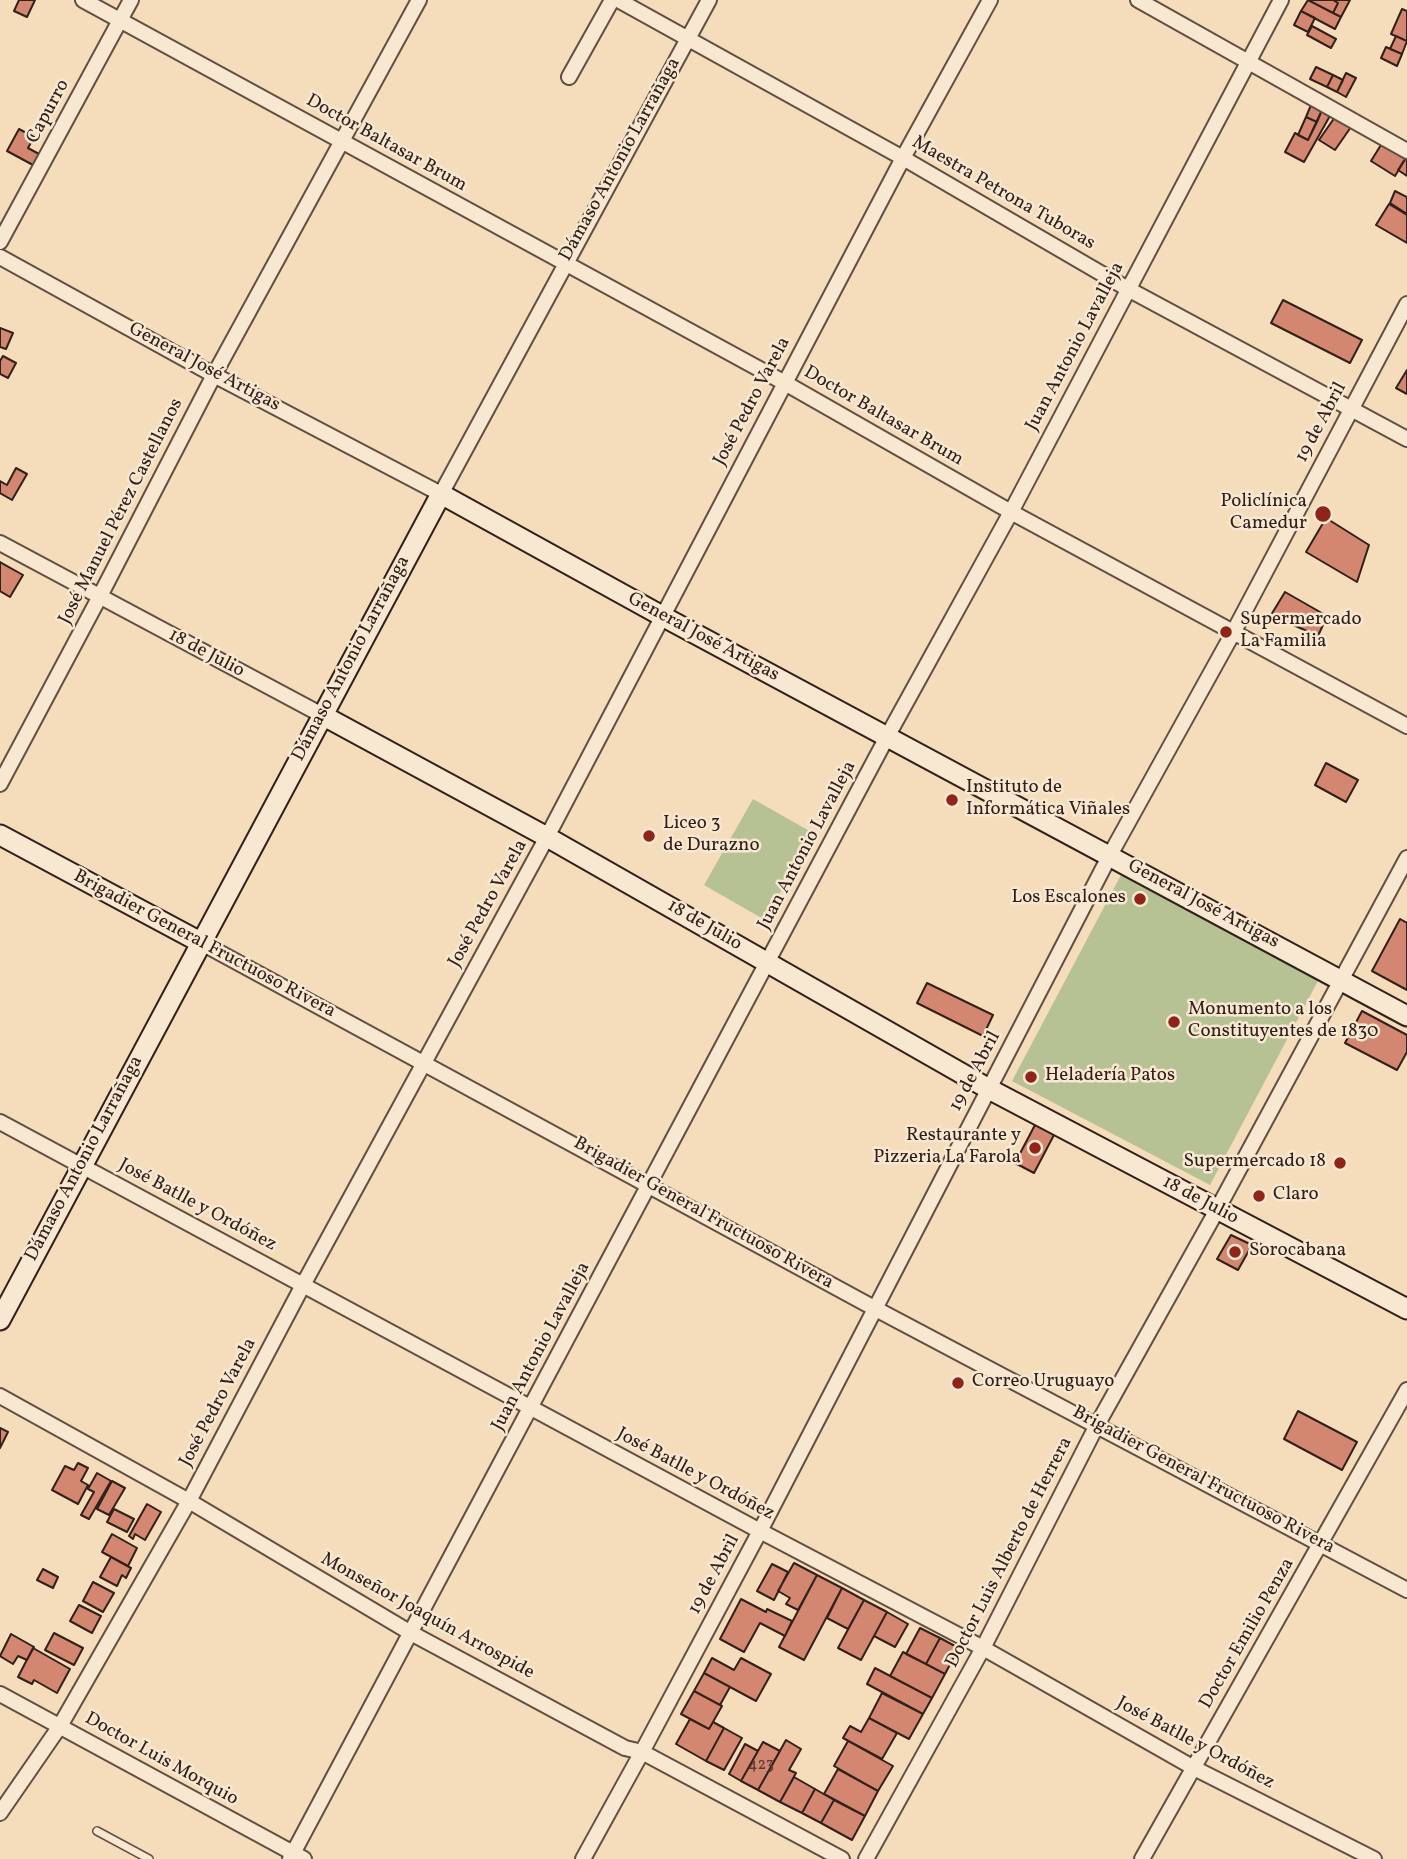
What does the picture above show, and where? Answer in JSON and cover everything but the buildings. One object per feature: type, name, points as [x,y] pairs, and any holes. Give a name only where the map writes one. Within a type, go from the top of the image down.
[{"type":"street","name":"Doctor Baltasar Brum","points":[[83,0],[785,383],[1011,512],[1407,726]]},
{"type":"street","name":"Capurro","points":[[0,242],[131,0]]},
{"type":"street","name":"José Manuel Pérez Castellanos","points":[[0,784],[214,375],[419,0]]},
{"type":"street","points":[[569,77],[612,0]]},
{"type":"street","name":"Maestra Petrona Tuboras","points":[[618,0],[903,158],[1128,289],[1407,439]]},
{"type":"street","name":"Dámaso Antonio Larrañaga","points":[[0,1320],[200,942],[709,0]]},
{"type":"street","name":"José Pedro Varela","points":[[0,1814],[60,1726],[188,1501],[547,837],[903,158],[990,0]]},
{"type":"street","points":[[1138,0],[1407,151]]},
{"type":"street","name":"Juan Antonio Lavalleja","points":[[296,1857],[530,1408],[887,737],[1011,512],[1281,0]]},
{"type":"street","name":"General José Artigas","points":[[0,257],[214,375],[441,494],[662,616],[1407,1016]]},
{"type":"street","name":"19 de Abril","points":[[583,1859],[760,1531],[1110,855],[1233,633],[1407,304]]},
{"type":"street","name":"18 de Julio","points":[[0,543],[547,837],[989,1089],[1407,1309]]},
{"type":"street","name":"Brigadier General Fructuoso Rivera","points":[[0,835],[874,1308],[1407,1590]]},
{"type":"street","name":"Doctor Luis Alberto de Herrera","points":[[866,1859],[983,1648],[1097,1425],[1217,1210],[1407,858]]},
{"type":"street","name":"José Batlle y Ordóñez","points":[[0,1122],[530,1408],[983,1648],[1194,1768],[1374,1859]]},
{"type":"street","name":"Doctor Emilio Penza","points":[[1142,1859],[1407,1390]]},
{"type":"street","name":"Monseñor Joaquín Arrospide","points":[[0,1396],[188,1501],[411,1633],[625,1748],[642,1752],[842,1859]]},
{"type":"street","name":"Doctor Luis Morquio","points":[[0,1695],[296,1857]]},
{"type":"lane","points":[[97,1831],[149,1859]]},
{"type":"green space","points":[[753,799],[813,833],[765,920],[704,885]]},
{"type":"green space","points":[[1121,875],[1319,979],[1210,1185],[1012,1081]]},
{"type":"place","name":"Policlínica Camedur","points":[[1323,514]]},
{"type":"place","name":"Supermercado La Familia","points":[[1226,632]]},
{"type":"place","name":"Instituto de Informática Viñales","points":[[952,800]]},
{"type":"place","name":"Liceo 3 de Durazno","points":[[649,836]]},
{"type":"place","name":"Los Escalones","points":[[1140,899]]},
{"type":"place","name":"Monumento a los Constituyentes de 1830","points":[[1174,1022]]},
{"type":"place","name":"Heladería Patos","points":[[1031,1077]]},
{"type":"place","name":"Restaurante y Pizzeria La Farola","points":[[1035,1148]]},
{"type":"place","name":"Supermercado 18","points":[[1340,1163]]},
{"type":"place","name":"Claro","points":[[1259,1196]]},
{"type":"place","name":"Sorocabana","points":[[1235,1252]]},
{"type":"place","name":"Correo Uruguayo","points":[[958,1383]]}]
